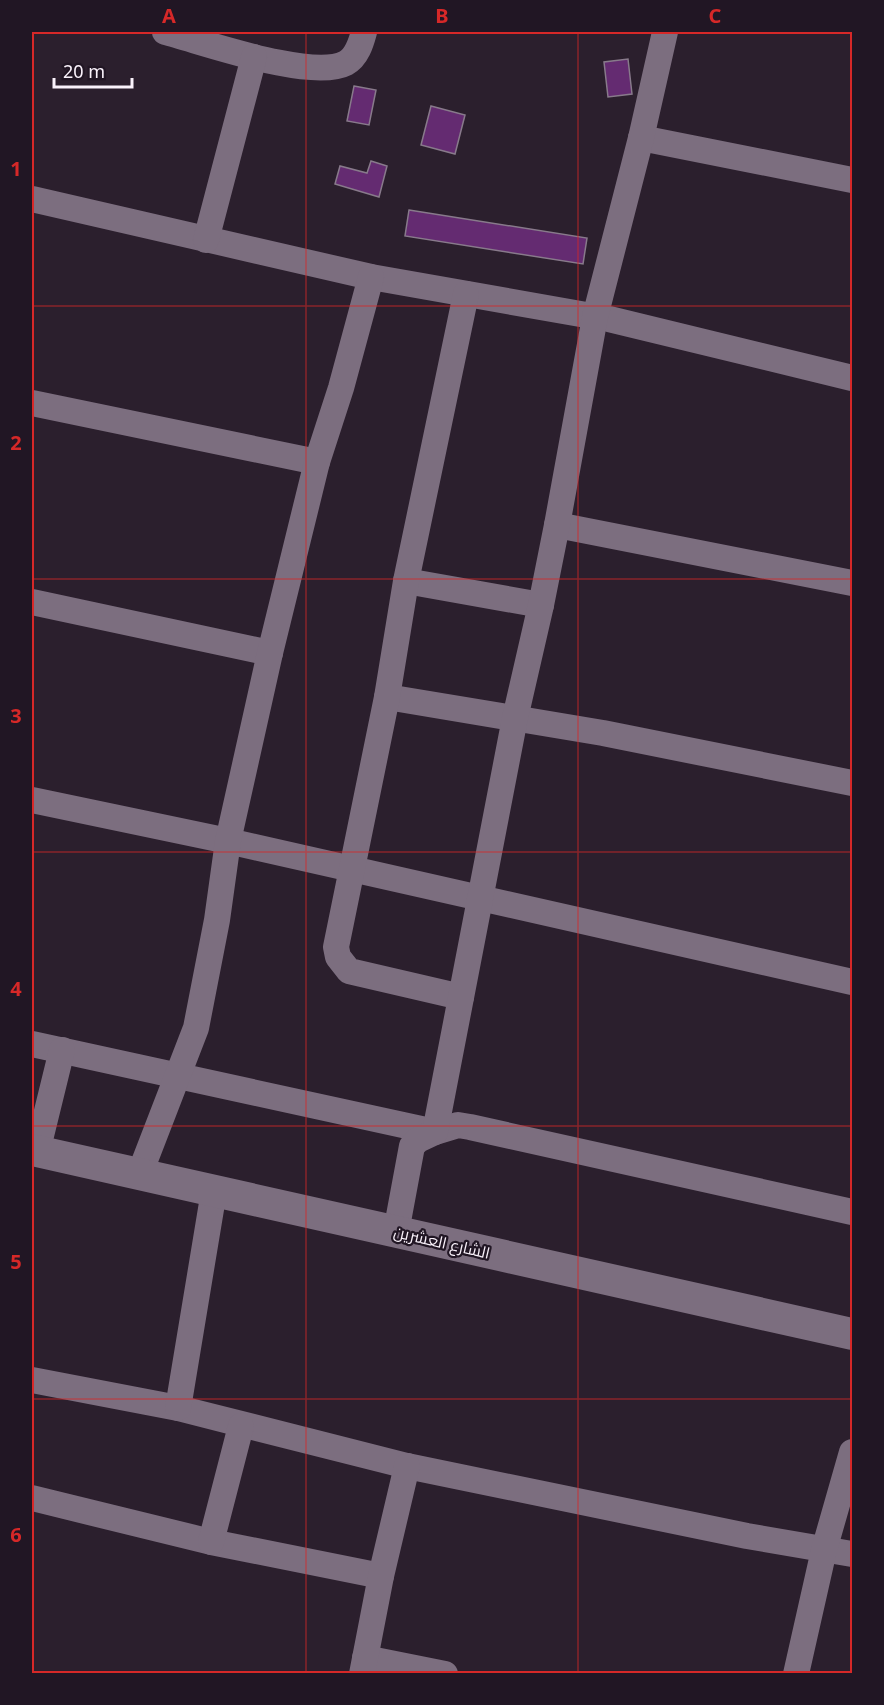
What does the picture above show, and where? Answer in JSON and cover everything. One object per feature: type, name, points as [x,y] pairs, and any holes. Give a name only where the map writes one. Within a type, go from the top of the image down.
[{"type":"street","points":[[165,32],[254,57],[315,69],[347,62],[354,57],[364,32]]},
{"type":"street","points":[[435,1132],[514,718],[557,525],[595,317],[641,138],[665,32]]},
{"type":"street","points":[[206,240],[254,57]]},
{"type":"street","points":[[641,138],[852,180]]},
{"type":"street","points":[[32,199],[371,278],[595,317],[852,378]]},
{"type":"street","points":[[140,1173],[196,1028],[217,920],[228,841],[270,653],[317,462],[341,388],[371,278]]},
{"type":"street","points":[[461,997],[356,974],[343,966],[336,947],[387,697],[406,581],[466,294]]},
{"type":"street","points":[[32,403],[317,462]]},
{"type":"street","points":[[557,525],[852,583]]},
{"type":"street","points":[[406,581],[541,605]]},
{"type":"street","points":[[32,602],[270,653]]},
{"type":"street","points":[[387,697],[689,749],[852,783]]},
{"type":"street","points":[[32,800],[228,841],[852,982]]},
{"type":"street","points":[[32,1044],[435,1132]]},
{"type":"street","points":[[34,1151],[62,1050]]},
{"type":"street","points":[[396,1232],[412,1146],[418,1140],[435,1132],[458,1125],[852,1212]]},
{"type":"street","name":"الشارع العشرين","points":[[34,1151],[852,1334]]},
{"type":"street","points":[[178,1408],[214,1191]]},
{"type":"street","points":[[32,1380],[178,1408],[407,1466],[747,1536],[852,1554]]},
{"type":"street","points":[[211,1542],[242,1426]]},
{"type":"street","points":[[796,1674],[824,1550],[852,1452]]},
{"type":"street","points":[[407,1466],[381,1576],[364,1666],[445,1674]]},
{"type":"street","points":[[32,1498],[211,1542],[381,1576]]},
{"type":"building","points":[[628,59],[632,94],[608,97],[604,62]]},
{"type":"building","points":[[354,86],[376,90],[369,125],[347,121]]},
{"type":"building","points":[[431,106],[465,115],[455,154],[421,145]]},
{"type":"building","points":[[371,161],[387,166],[379,197],[335,184],[340,166],[367,173]]},
{"type":"building","points":[[409,210],[587,238],[583,264],[405,236]]}]
